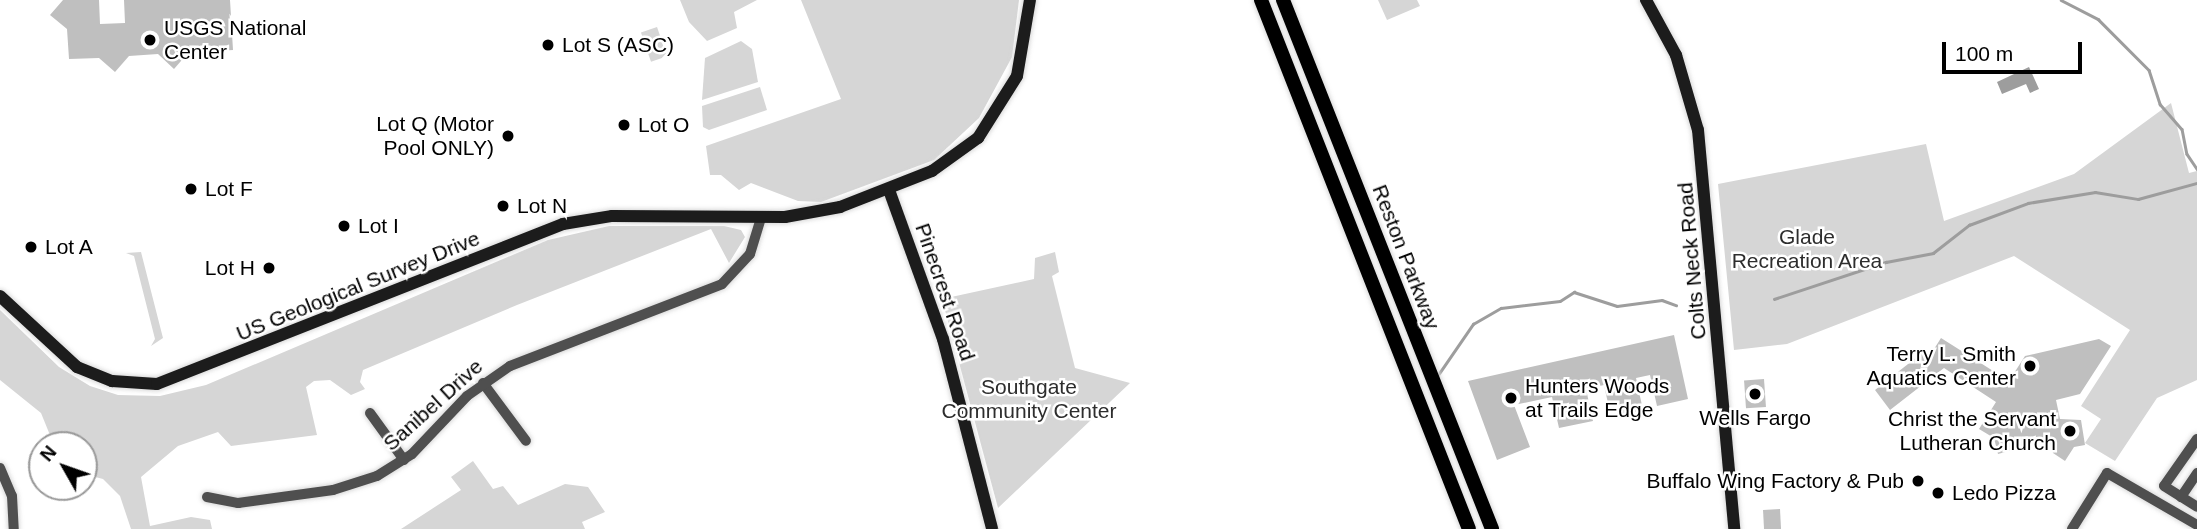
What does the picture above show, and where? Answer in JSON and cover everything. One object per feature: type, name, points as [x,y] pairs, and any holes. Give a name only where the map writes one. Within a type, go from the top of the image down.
[{"type":"main road","name":"Reston Parkway","points":[[1261,0],[1469,529]]},
{"type":"main road","name":"Reston Parkway","points":[[1283,0],[1492,529]]},
{"type":"street","name":"US Geological Survey Drive","points":[[0,296],[77,367],[112,381],[157,384],[563,224],[612,216],[761,218],[820,212],[889,190],[960,154],[995,117],[1019,70],[1030,0]]},
{"type":"street","name":"Colts Neck Road","points":[[1646,0],[1679,62],[1698,130],[1734,529]]},
{"type":"street","name":"Pinecrest Road","points":[[889,190],[943,339],[992,529]]},
{"type":"street","name":"Sanibel Drive","points":[[207,497],[228,503],[333,490],[367,480],[404,460],[483,383],[532,355],[722,284],[750,254],[761,218]]},
{"type":"street","points":[[483,383],[526,441]]},
{"type":"street","points":[[370,413],[404,460]]},
{"type":"street","points":[[2197,439],[2164,486],[2197,507]]},
{"type":"street","points":[[0,468],[12,496],[15,529]]},
{"type":"street","points":[[2072,529],[2107,473],[2197,526]]},
{"type":"street","points":[[2181,496],[2197,473]]},
{"type":"green space","points":[[680,0],[757,0],[734,12],[737,28],[707,41],[689,22]]},
{"type":"green space","points":[[801,0],[1019,0],[1012,57],[979,118],[934,160],[821,202],[798,201],[751,183],[739,190],[721,175],[710,175],[706,146],[841,99]]},
{"type":"green space","points":[[1378,0],[1417,0],[1420,6],[1387,20]]},
{"type":"green space","points":[[657,27],[667,56],[651,62],[641,33]]},
{"type":"green space","points":[[741,41],[752,49],[758,82],[702,100],[705,58]]},
{"type":"green space","points":[[760,87],[767,110],[709,130],[703,127],[702,106]]},
{"type":"green space","name":"Glade Recreation Area","points":[[2171,103],[2189,173],[2197,171],[2197,380],[2157,398],[2115,461],[2085,443],[2101,419],[2081,406],[2130,330],[2014,256],[1787,344],[1734,350],[1718,184],[1926,144],[1944,221],[2074,174]]},
{"type":"green space","points":[[609,226],[724,226],[741,230],[745,237],[729,263],[711,229],[517,305],[363,370],[360,382],[365,389],[351,395],[330,380],[314,381],[306,387],[317,435],[231,446],[218,432],[178,446],[141,477],[150,526],[191,517],[210,520],[212,529],[131,529],[120,496],[103,479],[98,478],[98,431],[48,431],[41,413],[0,380],[0,310],[59,367],[90,386],[118,395],[160,396],[206,385],[548,240]]},
{"type":"green space","points":[[141,252],[163,338],[151,346],[155,339],[134,256],[126,253]]},
{"type":"green space","name":"Southgate Community Center","points":[[1055,252],[1059,272],[1052,276],[1075,368],[1130,383],[998,508],[942,299],[1034,279],[1035,258]]},
{"type":"green space","points":[[473,461],[493,489],[503,486],[518,505],[565,484],[588,487],[605,512],[582,522],[585,529],[401,529],[461,490],[451,477]]},
{"type":"shaded area","points":[[2029,67],[2039,89],[2030,93],[2026,84],[2002,94],[1997,82]]},
{"type":"building","name":"USGS National Center","points":[[63,0],[99,0],[100,24],[125,23],[124,0],[230,0],[233,50],[188,53],[174,69],[158,54],[129,56],[115,72],[99,58],[69,59],[67,29],[50,15]]},
{"type":"building","name":"Hunters Woods at Trails Edge","points":[[1674,335],[1688,399],[1657,406],[1650,375],[1636,378],[1643,410],[1611,417],[1604,385],[1586,389],[1593,421],[1559,428],[1552,397],[1514,405],[1530,447],[1497,460],[1468,381]]},
{"type":"building","points":[[1941,338],[2009,381],[2025,356],[2099,339],[2111,346],[2080,394],[2056,400],[2060,419],[2081,420],[2085,445],[2074,447],[2065,461],[2053,453],[2049,440],[1998,454],[1994,438],[1979,429],[1996,402],[1944,368],[1890,410],[1875,390],[1922,353],[1929,357]]},
{"type":"building","name":"Wells Fargo","points":[[1764,379],[1766,407],[1746,408],[1744,380]]},
{"type":"building","points":[[1780,509],[1781,529],[1764,529],[1763,510]]},
{"type":"waterway","points":[[2061,0],[2098,19],[2149,70],[2160,104],[2182,129],[2187,154],[2197,169]]},
{"type":"waterway","points":[[1774,299],[1886,262],[1933,253],[1969,225],[2028,203],[2095,192],[2138,199],[2197,183]]},
{"type":"waterway","points":[[1438,375],[1473,324],[1501,308],[1560,301],[1574,292],[1617,306],[1662,300],[1676,305]]},
{"type":"place","name":"USGS National Center","points":[[150,40]]},
{"type":"place","name":"Lot S (ASC)","points":[[548,45]]},
{"type":"place","name":"Lot O","points":[[624,125]]},
{"type":"place","name":"Lot Q (Motor Pool ONLY)","points":[[508,136]]},
{"type":"place","name":"Lot F","points":[[191,189]]},
{"type":"place","name":"Lot N","points":[[503,206]]},
{"type":"place","name":"Lot I","points":[[344,226]]},
{"type":"place","name":"Lot A","points":[[31,247]]},
{"type":"place","name":"Lot H","points":[[269,268]]},
{"type":"place","name":"Terry L. Smith Aquatics Center","points":[[2030,366]]},
{"type":"place","name":"Wells Fargo","points":[[1755,394]]},
{"type":"place","name":"Hunters Woods at Trails Edge","points":[[1511,398]]},
{"type":"place","name":"Christ the Servant Lutheran Church","points":[[2070,431]]},
{"type":"place","name":"Buffalo Wing Factory & Pub","points":[[1918,481]]},
{"type":"place","name":"Ledo Pizza","points":[[1938,493]]}]
